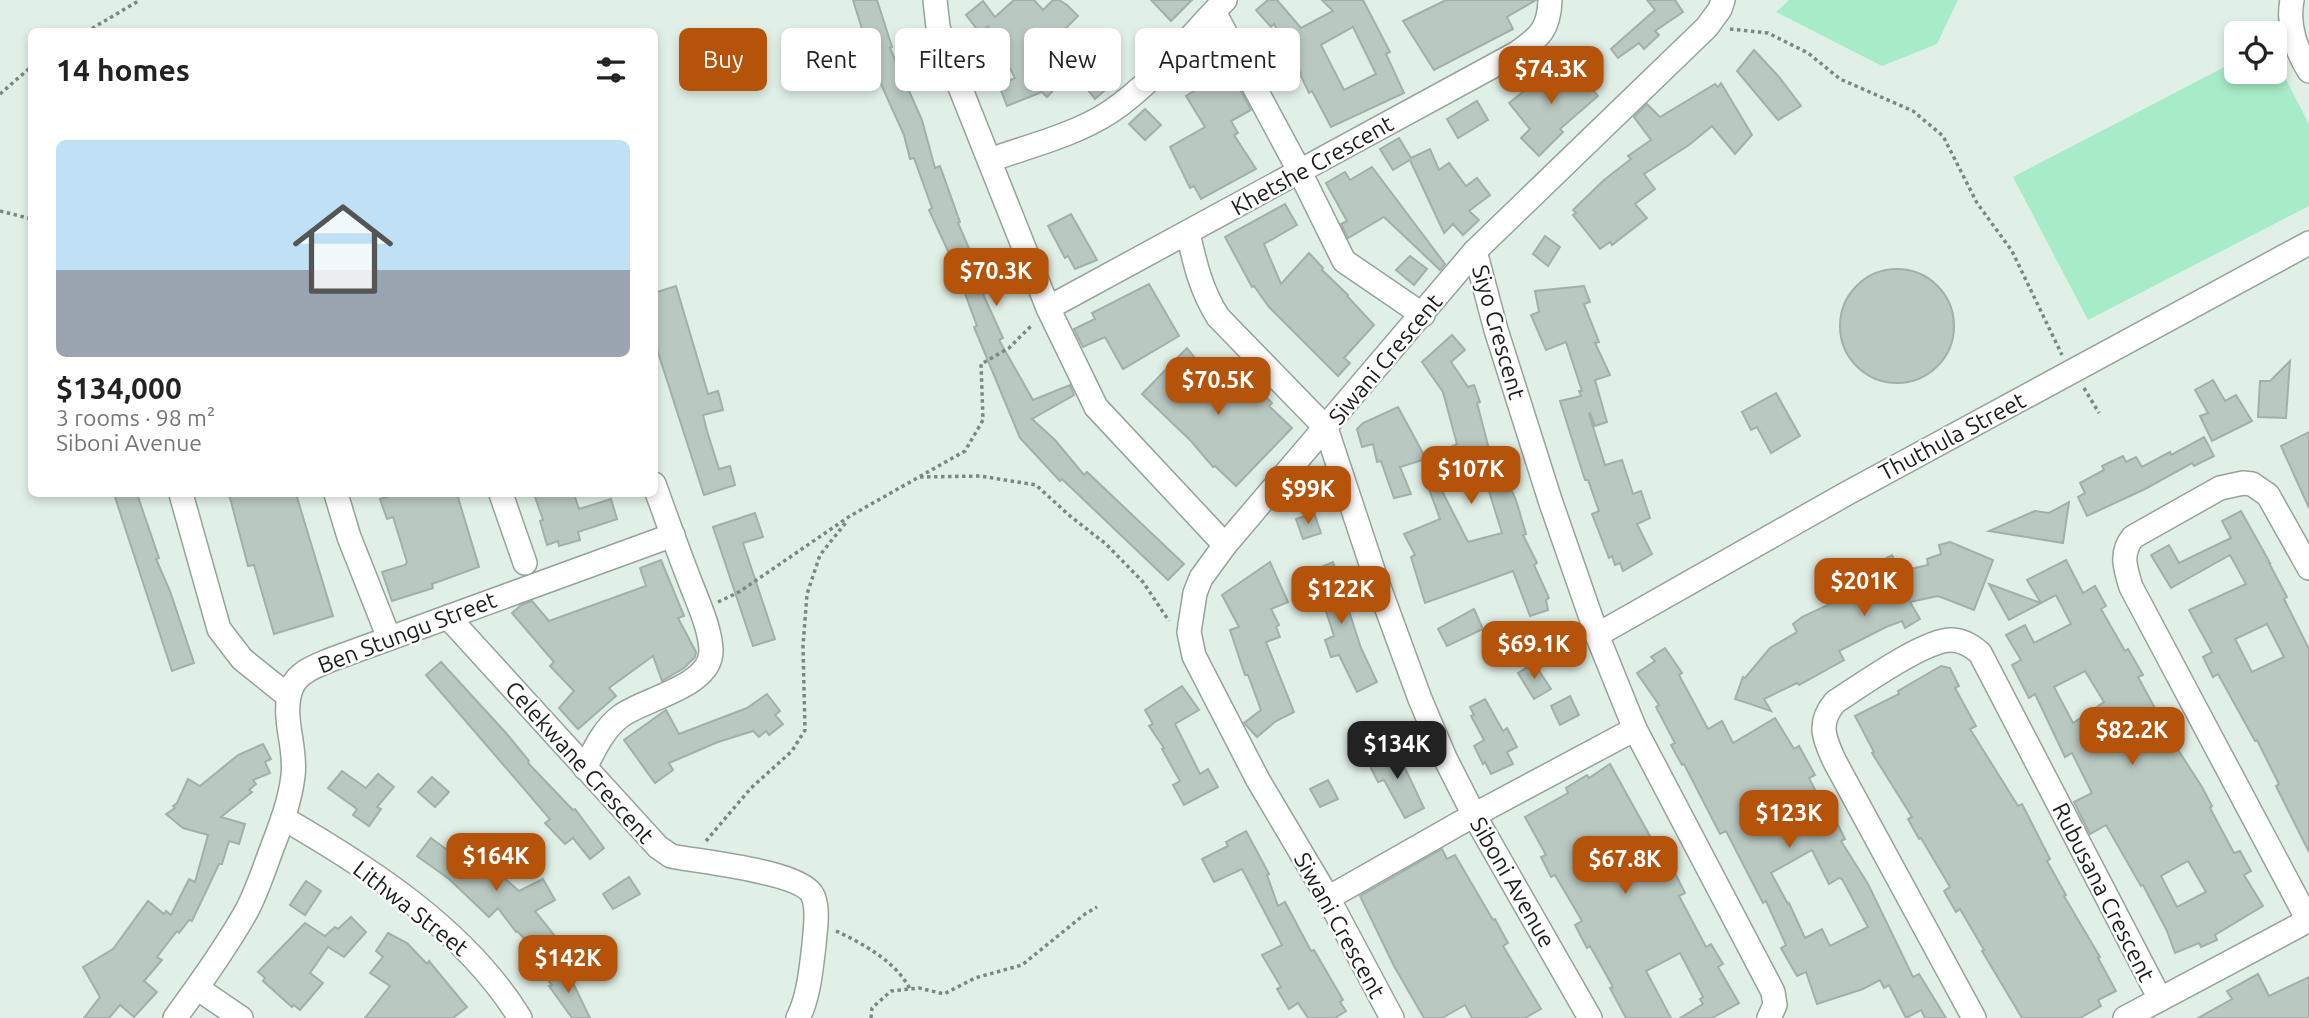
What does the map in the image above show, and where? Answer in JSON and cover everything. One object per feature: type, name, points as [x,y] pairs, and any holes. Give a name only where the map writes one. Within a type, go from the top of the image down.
[{"type":"street","points":[[935,0],[938,27],[946,52],[1048,308],[1096,407],[1225,545]]},
{"type":"street","name":"Khetshe Crescent","points":[[1048,308],[1517,53],[1538,38],[1549,18],[1550,0]]},
{"type":"street","points":[[2292,0],[2292,33],[2309,71]]},
{"type":"street","points":[[990,160],[1087,125],[1108,113],[1132,96],[1219,6],[1343,261],[1423,315]]},
{"type":"street","name":"Siwani Crescent","points":[[1392,1018],[1328,898],[1258,780],[1194,656],[1189,632],[1195,593],[1201,578],[1225,545],[1475,251],[1717,12]]},
{"type":"street","points":[[1188,233],[1197,275],[1218,317],[1326,428]]},
{"type":"street","name":"Thuthula Street","points":[[1597,635],[1844,495],[2309,243]]},
{"type":"street","name":"Siyo Crescent","points":[[1475,251],[1496,330],[1541,474],[1597,635],[1635,729],[1773,992],[1775,1005],[1769,1018]]},
{"type":"street","name":"Siboni Avenue","points":[[1326,428],[1376,579],[1420,699],[1446,758],[1474,815],[1590,1018]]},
{"type":"street","points":[[2125,1018],[2309,920],[2131,587],[2124,557],[2127,545],[2133,537],[2220,488],[2243,483],[2252,484],[2268,495],[2309,568]]},
{"type":"street","points":[[585,768],[605,732],[620,716],[651,699],[689,684],[701,674],[711,653],[701,611],[658,495]]},
{"type":"street","points":[[175,1018],[246,911],[283,818],[293,776],[294,759],[288,696],[242,659],[219,629],[182,497]]},
{"type":"street","points":[[337,497],[349,537],[389,638]]},
{"type":"street","points":[[502,497],[526,563]]},
{"type":"street","name":"Ben Stungu Street","points":[[288,696],[293,683],[311,668],[673,535]]},
{"type":"street","name":"Celekwane Crescent","points":[[448,617],[658,847],[671,856],[772,874],[796,881],[808,889],[813,897],[815,914],[811,972],[798,1018]]},
{"type":"street","name":"Rubusana Crescent","points":[[1974,1018],[1835,762],[1826,743],[1824,730],[1827,711],[1835,702],[1919,651],[1936,642],[1950,640],[1971,645],[1980,653],[2160,999]]},
{"type":"street","points":[[1328,898],[1474,815],[1635,729]]},
{"type":"street","name":"Lithwa Street","points":[[283,818],[375,876],[432,920],[474,958],[507,996],[520,1018]]},
{"type":"street","points":[[197,988],[241,1018]]},
{"type":"path","points":[[93,28],[140,0]]},
{"type":"path","points":[[1717,12],[1808,53],[1840,79],[1913,111],[1943,136],[1977,203],[2012,251],[2072,373],[2099,413]]},
{"type":"path","points":[[0,94],[28,70]]},
{"type":"path","points":[[0,211],[28,218]]},
{"type":"path","points":[[701,611],[739,592],[850,516],[965,451],[983,420],[981,364],[1009,348],[1048,308]]},
{"type":"path","points":[[918,477],[980,476],[1036,485],[1125,563],[1143,582],[1172,625]]},
{"type":"path","points":[[692,860],[751,788],[792,751],[805,730],[803,646],[807,594],[820,555],[850,516]]},
{"type":"path","points":[[871,1018],[872,1008],[891,991],[919,988],[944,994],[975,978],[1022,965],[1097,907]]},
{"type":"path","points":[[815,914],[829,928],[857,941],[883,959],[904,977],[911,989]]},
{"type":"green space","points":[[1789,0],[1958,0],[1937,44],[1882,66],[1776,12]]},
{"type":"green space","points":[[2224,67],[2224,84],[2287,84],[2287,81],[2309,124],[2309,206],[2088,320],[2013,177]]},
{"type":"building","points":[[853,0],[877,0],[895,59],[895,91],[909,91],[922,120],[935,168],[940,166],[960,222],[958,223],[988,292],[983,294],[1003,338],[999,340],[1033,400],[1070,385],[1074,395],[1032,419],[1055,440],[1084,475],[1087,472],[1184,564],[1168,580],[1062,479],[1060,481],[1020,438],[974,327],[977,326],[954,264],[929,210],[932,208],[914,158],[910,159],[904,135],[881,84],[881,28],[862,28]]},
{"type":"building","points":[[1014,0],[1034,0],[1043,10],[1053,0],[1059,0],[1078,16],[1066,28],[1024,28],[1024,91],[1053,91],[1047,97],[1042,92],[1007,106],[1001,91],[1010,91],[1010,80],[1015,78],[1010,68],[1010,28],[976,28],[966,15],[983,1],[995,17]]},
{"type":"building","points":[[1151,0],[1192,0],[1171,21]]},
{"type":"building","points":[[1268,0],[1277,0],[1301,28],[1333,11],[1322,0],[1363,0],[1390,52],[1386,54],[1404,93],[1331,127],[1300,74],[1300,28],[1276,28],[1274,24],[1271,27],[1256,10]],"holes":[[[1353,27],[1376,74],[1344,90],[1321,45]]]},
{"type":"building","points":[[1446,0],[1536,0],[1507,17],[1513,29],[1434,70],[1403,21]]},
{"type":"building","points":[[1647,0],[1675,0],[1683,12],[1655,31],[1659,35],[1644,49],[1639,43],[1618,58],[1611,49],[1655,10]]},
{"type":"building","points":[[1754,50],[1801,106],[1778,120],[1737,71]]},
{"type":"building","points":[[1555,59],[1576,87],[1584,80],[1598,96],[1560,129],[1563,132],[1539,156],[1521,138],[1530,129],[1509,103],[1542,77],[1538,72]]},
{"type":"building","points":[[1721,83],[1752,135],[1735,154],[1712,126],[1689,145],[1644,174],[1655,189],[1635,204],[1647,218],[1612,245],[1610,242],[1600,249],[1573,215],[1576,213],[1573,210],[1631,159],[1628,156],[1651,140],[1634,117],[1647,104],[1660,117]]},
{"type":"building","points":[[1089,91],[1104,91],[1095,99]]},
{"type":"building","points":[[1194,91],[1241,91],[1251,110],[1231,121],[1238,133],[1234,135],[1256,169],[1201,199],[1194,186],[1190,188],[1170,147],[1205,127],[1186,96]]},
{"type":"building","points":[[1477,101],[1488,120],[1458,138],[1447,119]]},
{"type":"building","points":[[1145,109],[1161,125],[1145,140],[1129,124]]},
{"type":"building","points":[[1399,138],[1411,158],[1430,149],[1439,170],[1449,163],[1466,186],[1477,178],[1490,195],[1469,211],[1479,220],[1463,235],[1453,224],[1444,233],[1410,160],[1393,170],[1380,149]]},
{"type":"building","points":[[1372,167],[1445,264],[1440,270],[1384,217],[1348,238],[1341,224],[1347,221],[1326,183],[1345,172],[1350,180]]},
{"type":"building","points":[[1285,204],[1297,225],[1264,244],[1281,284],[1309,253],[1374,325],[1344,358],[1350,363],[1338,376],[1269,307],[1254,286],[1252,287],[1225,237]]},
{"type":"building","points":[[1071,214],[1097,260],[1075,269],[1068,256],[1065,258],[1048,226]]},
{"type":"building","points":[[1545,236],[1560,247],[1548,266],[1533,254]]},
{"type":"building","points":[[1410,256],[1427,269],[1414,285],[1396,270]]},
{"type":"building","points":[[1897,269],[1919,274],[1937,286],[1949,304],[1954,326],[1949,348],[1937,366],[1919,378],[1897,383],[1875,378],[1857,366],[1845,348],[1840,326],[1845,304],[1857,286],[1875,274]]},
{"type":"building","points":[[1149,284],[1179,336],[1123,369],[1105,337],[1083,347],[1074,329],[1095,319],[1092,313]]},
{"type":"building","points":[[676,286],[708,394],[718,391],[723,410],[703,415],[719,469],[730,466],[735,485],[704,495],[658,352],[658,292]]},
{"type":"building","points":[[1584,286],[1590,302],[1584,304],[1599,342],[1595,343],[1610,375],[1595,380],[1607,422],[1595,426],[1589,414],[1605,465],[1622,460],[1633,494],[1641,491],[1650,518],[1637,524],[1652,554],[1623,571],[1620,563],[1615,565],[1612,556],[1609,558],[1592,514],[1599,511],[1588,480],[1585,480],[1560,401],[1581,396],[1579,391],[1582,391],[1566,342],[1546,350],[1531,315],[1539,312],[1535,291]]},
{"type":"building","points":[[1452,335],[1465,350],[1451,362],[1468,387],[1474,385],[1490,453],[1493,451],[1516,500],[1526,534],[1523,535],[1537,563],[1534,565],[1549,598],[1546,600],[1548,610],[1530,616],[1513,571],[1425,603],[1411,557],[1415,555],[1404,534],[1440,519],[1429,489],[1439,485],[1468,542],[1502,533],[1484,475],[1459,483],[1449,448],[1457,444],[1443,392],[1422,362]]},
{"type":"building","points":[[1187,348],[1210,377],[1212,375],[1237,399],[1258,379],[1269,391],[1264,395],[1272,403],[1269,406],[1292,428],[1236,486],[1213,467],[1191,441],[1142,394]]},
{"type":"building","points":[[2290,361],[2286,418],[2258,417],[2260,381],[2270,381]]},
{"type":"building","points":[[2213,380],[2225,401],[2236,395],[2252,421],[2212,441],[2200,416],[2208,413],[2195,390]]},
{"type":"building","points":[[1776,393],[1800,436],[1771,453],[1757,427],[1751,430],[1742,412]]},
{"type":"building","points":[[1398,407],[1426,459],[1400,467],[1411,494],[1394,498],[1381,461],[1377,462],[1373,444],[1362,447],[1357,429],[1363,423]]},
{"type":"building","points":[[2309,432],[2309,508],[2281,446]]},
{"type":"building","points":[[2204,437],[2214,456],[2194,466],[2192,463],[2087,516],[2078,497],[2085,493],[2080,483],[2104,470],[2102,466],[2123,456],[2126,462],[2136,457],[2142,467]]},
{"type":"building","points":[[115,497],[138,497],[159,558],[156,559],[170,591],[194,663],[172,671]]},
{"type":"building","points":[[230,497],[297,497],[333,616],[274,634],[254,565],[248,566]]},
{"type":"building","points":[[458,497],[479,567],[432,584],[433,588],[392,601],[382,572],[407,562],[393,517],[387,519],[380,499]]},
{"type":"building","points":[[535,497],[575,497],[579,509],[611,499],[617,519],[578,532],[580,540],[559,546],[558,541],[547,545],[540,521],[543,520]]},
{"type":"building","points":[[2069,502],[2063,543],[1989,531],[2035,511],[2049,513]]},
{"type":"building","points":[[2241,511],[2287,597],[2284,599],[2309,649],[2309,852],[2276,786],[2279,784],[2257,740],[2255,741],[2218,674],[2213,677],[2203,657],[2212,652],[2189,610],[2246,584],[2230,555],[2171,588],[2151,555],[2169,545],[2179,563],[2231,538],[2222,521]],"holes":[[[2267,624],[2284,657],[2252,672],[2235,639]]]},
{"type":"building","points":[[755,513],[763,537],[743,543],[775,639],[753,646],[713,527]]},
{"type":"building","points":[[1314,513],[1321,533],[1303,539],[1296,519]]},
{"type":"building","points":[[1950,542],[1993,560],[1974,610],[1938,596],[1910,602],[1920,619],[1905,628],[1902,621],[1886,627],[1839,651],[1844,660],[1799,685],[1797,683],[1764,699],[1771,711],[1735,699],[1743,677],[1745,678],[1770,648],[1797,632],[1793,624],[1802,617],[1864,588],[1857,574],[1892,555],[1901,571],[1928,565],[1927,559],[1941,554],[1939,545]]},
{"type":"building","points":[[661,560],[684,616],[678,618],[696,652],[695,657],[684,668],[662,681],[653,656],[609,688],[616,696],[578,729],[559,708],[574,691],[550,666],[554,662],[512,613],[521,605],[532,601],[549,621],[646,586],[640,568]]},
{"type":"building","points":[[2066,560],[2083,593],[2095,586],[2106,606],[2101,609],[2125,651],[2128,649],[2143,675],[2138,677],[2157,712],[2164,708],[2181,738],[2173,742],[2202,787],[2234,853],[2240,851],[2251,871],[2244,875],[2263,906],[2215,935],[2217,940],[2201,947],[2199,943],[2175,953],[2167,931],[2143,885],[2141,886],[2106,825],[2090,834],[2074,802],[2092,793],[2072,753],[2065,757],[2035,694],[2029,698],[2012,665],[2021,660],[2006,635],[2025,625],[2034,643],[2071,624],[2056,595],[2041,603],[2027,580]],"holes":[[[2085,671],[2104,702],[2073,723],[2054,687]],[[2188,861],[2206,892],[2177,907],[2161,876]]]},
{"type":"building","points":[[1270,562],[1288,602],[1271,609],[1279,625],[1276,627],[1280,637],[1266,642],[1294,712],[1276,721],[1257,737],[1244,723],[1261,710],[1248,675],[1245,675],[1230,630],[1239,627],[1222,595]]},
{"type":"building","points":[[1333,562],[1361,648],[1377,682],[1357,692],[1339,655],[1331,657],[1325,640],[1334,636],[1319,590],[1309,594],[1304,574]]},
{"type":"building","points":[[1989,584],[2041,603],[2009,620]]},
{"type":"building","points":[[1474,609],[1483,629],[1447,646],[1438,629]]},
{"type":"building","points":[[1557,638],[1564,652],[1537,666],[1529,651]]},
{"type":"building","points":[[1665,648],[1682,673],[1679,675],[1708,729],[1722,721],[1733,743],[1775,718],[1794,749],[1799,746],[1815,775],[1809,778],[1831,821],[1835,819],[1845,839],[1841,841],[1868,884],[1913,977],[1919,974],[1946,1018],[1925,1018],[1921,1010],[1906,1018],[1889,985],[1884,988],[1880,980],[1863,989],[1817,1004],[1806,972],[1797,976],[1781,948],[1786,945],[1766,901],[1763,903],[1726,831],[1720,834],[1684,764],[1682,765],[1671,745],[1675,743],[1656,707],[1659,705],[1637,673],[1655,661],[1651,657]],"holes":[[[1812,850],[1829,884],[1842,879],[1868,927],[1830,946],[1822,929],[1805,938],[1771,873]]]},
{"type":"building","points":[[441,662],[506,733],[528,763],[573,810],[575,809],[604,848],[590,859],[573,838],[565,844],[545,823],[550,819],[426,675]]},
{"type":"building","points":[[1534,663],[1551,689],[1534,699],[1518,673]]},
{"type":"building","points":[[1941,666],[1950,668],[1959,686],[1955,688],[1976,726],[1970,729],[2018,806],[2022,804],[2050,859],[2047,861],[2066,895],[2064,896],[2100,957],[2098,958],[2116,991],[2098,1000],[2101,1006],[2080,1018],[2022,1018],[1960,909],[1956,912],[1944,891],[1950,887],[1921,838],[1919,839],[1908,819],[1912,817],[1872,753],[1874,752],[1855,716],[1899,694],[1898,691]]},
{"type":"building","points":[[1182,686],[1199,710],[1175,724],[1200,774],[1208,769],[1218,787],[1184,805],[1173,785],[1180,781],[1162,749],[1164,748],[1149,726],[1153,724],[1145,710]]},
{"type":"building","points":[[767,694],[780,711],[775,715],[783,724],[769,735],[766,731],[759,737],[753,731],[718,742],[669,763],[673,770],[655,783],[624,740],[666,710],[679,734],[747,708]]},
{"type":"building","points":[[1570,696],[1579,715],[1560,725],[1551,706]]},
{"type":"building","points":[[1485,699],[1503,731],[1507,728],[1517,747],[1507,752],[1513,764],[1491,774],[1474,746],[1484,740],[1471,716],[1474,715],[1470,707]]},
{"type":"building","points":[[263,744],[271,759],[265,762],[270,773],[253,780],[256,784],[249,790],[252,792],[221,817],[245,824],[239,844],[229,841],[222,864],[219,864],[192,921],[189,920],[179,933],[177,931],[157,957],[162,960],[144,981],[157,992],[134,1017],[120,1005],[109,1018],[84,1018],[100,997],[83,967],[113,949],[148,901],[164,914],[166,911],[171,915],[189,879],[195,882],[208,835],[183,828],[166,814],[175,808],[173,806],[188,779],[200,786],[238,755]]},
{"type":"building","points":[[1395,747],[1424,808],[1405,818],[1384,780],[1378,782],[1367,760]]},
{"type":"building","points":[[1610,764],[1671,874],[1675,873],[1685,893],[1679,896],[1706,947],[1711,944],[1723,964],[1718,967],[1739,1003],[1712,1018],[1680,1018],[1703,1004],[1700,999],[1703,997],[1680,953],[1646,971],[1671,1018],[1626,1018],[1610,988],[1613,987],[1575,925],[1582,921],[1555,875],[1551,877],[1541,857],[1546,855],[1525,817],[1568,793],[1566,788],[1587,775],[1589,778]]},
{"type":"building","points":[[342,771],[366,788],[378,774],[394,787],[377,807],[381,809],[369,826],[353,815],[357,809],[328,788]]},
{"type":"building","points":[[432,777],[449,792],[435,807],[418,792]]},
{"type":"building","points":[[1328,780],[1338,799],[1320,807],[1310,789]]},
{"type":"building","points":[[1246,831],[1269,874],[1267,875],[1278,906],[1285,902],[1311,951],[1314,950],[1343,1000],[1340,1002],[1346,1011],[1335,1018],[1308,1018],[1298,1003],[1289,1009],[1277,989],[1281,987],[1262,955],[1282,945],[1242,869],[1214,882],[1202,859],[1228,846],[1226,842]]},
{"type":"building","points":[[431,838],[458,858],[477,843],[493,868],[519,891],[543,879],[555,900],[535,911],[562,945],[545,960],[516,932],[498,908],[489,917],[449,879],[417,856]]},
{"type":"building","points":[[1442,849],[1447,859],[1455,855],[1493,920],[1495,919],[1508,943],[1503,946],[1541,1009],[1525,1018],[1472,1018],[1465,1005],[1442,1018],[1424,1018],[1394,966],[1360,896]]},
{"type":"building","points":[[629,877],[640,894],[613,909],[603,894]]},
{"type":"building","points":[[306,881],[321,891],[305,915],[290,905]]},
{"type":"building","points":[[351,917],[366,932],[344,957],[328,947],[310,973],[323,983],[300,1010],[294,1005],[292,1007],[263,981],[265,978],[258,972],[305,923],[325,936]]},
{"type":"building","points":[[388,933],[407,943],[427,964],[429,961],[467,1007],[453,1018],[365,1018],[390,986],[370,973],[383,957],[376,951]]},
{"type":"building","points":[[563,968],[590,1018],[572,1018],[549,986],[552,985],[547,979]]},
{"type":"building","points":[[2258,974],[2269,996],[2309,977],[2309,1018],[2198,1018],[2232,999],[2227,991]]}]
